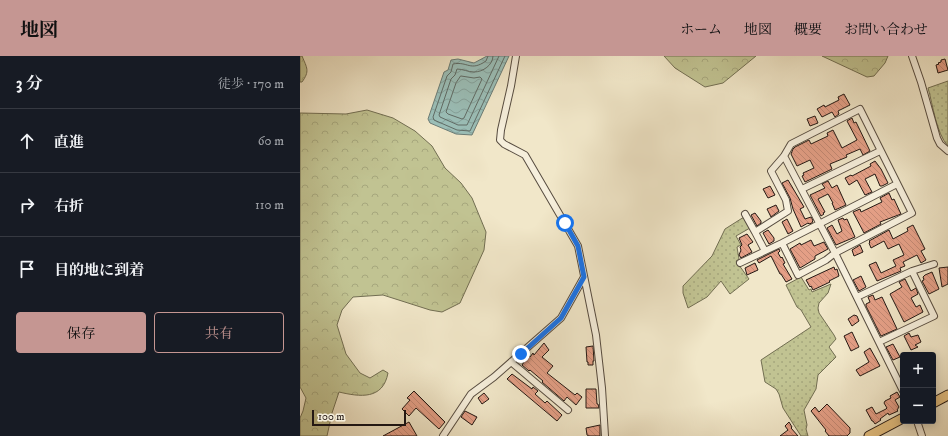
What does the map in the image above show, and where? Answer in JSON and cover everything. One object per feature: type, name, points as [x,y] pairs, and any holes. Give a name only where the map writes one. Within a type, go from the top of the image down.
[{"type":"highway","points":[[936,401],[948,395]]},
{"type":"highway","points":[[869,436],[900,420]]},
{"type":"street","points":[[516,56],[500,140],[504,144],[525,155],[578,246],[596,335],[602,388],[605,436]]},
{"type":"street","points":[[912,56],[937,138],[940,144],[948,151]]},
{"type":"street","points":[[755,232],[788,211],[786,200],[771,171],[784,156],[791,144],[860,109],[912,213],[835,253],[826,260],[798,275],[782,243]]},
{"type":"street","points":[[802,189],[880,151]]},
{"type":"street","points":[[784,156],[835,253],[902,388]]},
{"type":"street","points":[[740,263],[897,184]]},
{"type":"street","points":[[744,214],[765,250]]},
{"type":"street","points":[[857,297],[912,271],[934,264]]},
{"type":"street","points":[[880,342],[934,316],[912,271]]},
{"type":"street","points":[[443,436],[470,394],[494,377],[561,318],[584,277]]},
{"type":"street","points":[[511,362],[568,410]]},
{"type":"street","points":[[918,424],[922,436]]},
{"type":"green space","points":[[300,56],[302,56],[307,69],[306,75],[302,82],[300,82]]},
{"type":"green space","points":[[664,56],[756,56],[723,83],[705,87],[675,68]]},
{"type":"green space","points":[[822,56],[888,56],[885,63],[874,76],[867,77]]},
{"type":"green space","points":[[948,81],[948,146],[941,134],[935,118],[928,88]]},
{"type":"green space","points":[[367,110],[393,118],[415,131],[432,146],[445,168],[461,183],[472,198],[486,232],[484,250],[460,303],[442,312],[430,310],[383,295],[353,297],[342,310],[337,325],[346,354],[360,373],[370,378],[383,370],[388,373],[385,382],[376,392],[370,394],[355,395],[339,392],[332,413],[327,436],[300,436],[300,418],[306,398],[300,387],[300,113],[346,114]]},
{"type":"green space","points":[[744,217],[750,228],[736,236],[741,245],[737,247],[739,259],[736,261],[749,279],[730,294],[721,281],[707,297],[688,308],[683,293],[683,286],[712,256],[725,229]]},
{"type":"green space","points":[[801,277],[809,290],[811,289],[812,292],[831,284],[828,293],[819,303],[818,308],[819,313],[836,339],[829,347],[836,357],[818,375],[816,389],[804,410],[808,436],[801,436],[783,408],[776,389],[765,382],[761,360],[811,327],[801,310],[797,307],[786,285]]},
{"type":"water","points":[[487,56],[509,56],[472,135],[456,134],[430,123],[428,119],[444,72],[448,70],[451,60],[458,59],[474,63]]},
{"type":"building","points":[[945,59],[948,70],[938,73],[936,65],[941,62],[941,60]]},
{"type":"building","points":[[844,94],[850,105],[838,111],[839,114],[835,117],[832,112],[822,117],[817,109],[839,100],[838,97]]},
{"type":"building","points":[[815,116],[818,123],[810,126],[807,119]]},
{"type":"building","points":[[852,118],[854,123],[856,122],[870,151],[863,155],[860,149],[846,155],[847,157],[830,164],[832,169],[805,182],[802,176],[804,175],[803,173],[814,168],[810,160],[797,166],[791,154],[793,149],[809,140],[811,144],[828,136],[827,133],[833,130],[842,148],[857,140],[847,121]]},
{"type":"building","points":[[875,161],[888,183],[880,186],[875,174],[865,179],[872,192],[865,195],[857,180],[849,185],[845,178],[871,166],[870,164]]},
{"type":"building","points":[[788,180],[804,207],[800,209],[805,219],[811,217],[813,220],[812,223],[808,223],[801,227],[790,198],[782,183]]},
{"type":"building","points":[[828,181],[832,188],[837,185],[846,205],[835,210],[828,194],[818,199],[825,212],[821,216],[810,195],[825,188],[822,184]]},
{"type":"building","points":[[770,186],[775,195],[768,198],[763,189]]},
{"type":"building","points":[[889,193],[892,200],[894,199],[901,214],[880,222],[881,224],[864,233],[853,212],[860,209],[861,212],[882,202],[880,198]]},
{"type":"building","points":[[776,205],[779,211],[771,217],[767,209]]},
{"type":"building","points":[[755,213],[761,221],[761,223],[757,226],[751,215]]},
{"type":"building","points":[[843,218],[844,220],[847,219],[855,237],[836,245],[827,228],[832,225],[837,234],[842,231],[838,220]]},
{"type":"building","points":[[787,219],[793,231],[788,234],[782,222]]},
{"type":"building","points":[[913,225],[925,249],[921,251],[926,260],[921,263],[917,255],[903,262],[905,266],[900,268],[901,271],[877,281],[869,265],[876,262],[881,273],[896,266],[893,260],[904,255],[899,244],[888,249],[884,241],[871,248],[869,241],[889,230],[893,239],[908,231],[907,228]]},
{"type":"building","points":[[768,230],[774,238],[774,241],[769,244],[763,233]]},
{"type":"building","points":[[747,234],[753,242],[748,245],[752,252],[741,258],[739,255],[741,250],[740,247],[742,245],[739,238]]},
{"type":"building","points":[[811,240],[814,246],[824,242],[828,249],[815,256],[815,259],[800,268],[790,249],[800,243],[801,245]]},
{"type":"building","points":[[860,245],[863,252],[854,256],[852,250]]},
{"type":"building","points":[[779,249],[780,251],[778,253],[781,258],[782,257],[785,263],[783,264],[792,279],[786,282],[771,256],[759,263],[757,260]]},
{"type":"building","points":[[755,263],[758,270],[747,275],[745,268]]},
{"type":"building","points":[[834,267],[835,270],[837,269],[839,276],[813,290],[811,286],[810,287],[806,280]]},
{"type":"building","points":[[948,267],[948,284],[942,287],[939,268]]},
{"type":"building","points":[[932,272],[939,289],[929,294],[922,281],[924,280],[923,277],[925,275]]},
{"type":"building","points":[[861,276],[866,287],[859,291],[853,280]]},
{"type":"building","points":[[905,279],[911,291],[916,288],[918,294],[911,298],[916,307],[920,305],[923,312],[904,322],[890,294],[902,287],[899,282]]},
{"type":"building","points":[[873,295],[875,300],[882,297],[897,329],[881,336],[866,306],[866,304],[870,302],[868,297]]},
{"type":"building","points":[[854,315],[857,316],[859,321],[852,326],[848,319]]},
{"type":"building","points":[[852,332],[859,347],[851,351],[844,336]]},
{"type":"building","points":[[909,333],[911,337],[918,335],[921,342],[915,345],[918,347],[911,350],[904,336]]},
{"type":"building","points":[[544,343],[549,350],[542,357],[553,366],[547,373],[575,395],[577,393],[582,397],[576,405],[567,397],[564,401],[542,382],[543,381],[522,365],[524,362],[521,359],[527,354],[530,357],[533,353],[534,355]]},
{"type":"building","points":[[893,344],[900,357],[893,360],[886,347]]},
{"type":"building","points":[[593,346],[593,365],[588,365],[586,347]]},
{"type":"building","points":[[870,348],[880,366],[860,376],[856,370],[869,362],[864,352]]},
{"type":"building","points":[[512,374],[532,389],[533,387],[538,391],[535,394],[545,403],[547,401],[562,415],[557,421],[507,379]]},
{"type":"building","points":[[586,389],[596,389],[597,404],[599,408],[586,408]]},
{"type":"building","points":[[414,391],[445,422],[439,429],[416,408],[409,416],[402,409],[410,400],[407,398]]},
{"type":"building","points":[[897,392],[900,397],[895,400],[899,407],[897,410],[898,411],[889,415],[888,413],[875,424],[866,410],[872,407],[876,414],[886,409],[887,408],[884,403],[891,398],[890,396]]},
{"type":"building","points":[[484,393],[489,399],[482,404],[478,398]]},
{"type":"building","points":[[827,404],[850,428],[850,433],[847,436],[829,436],[811,411],[815,407],[819,412]]},
{"type":"building","points":[[465,411],[477,417],[472,425],[461,417]]},
{"type":"building","points":[[409,422],[417,436],[383,436]]},
{"type":"building","points":[[789,422],[792,427],[791,428],[798,436],[780,436],[788,430],[785,426]]},
{"type":"building","points":[[600,425],[600,436],[587,435],[586,428]]},
{"type":"route","points":[[521,354],[561,318],[584,277],[578,246],[565,223]]}]
